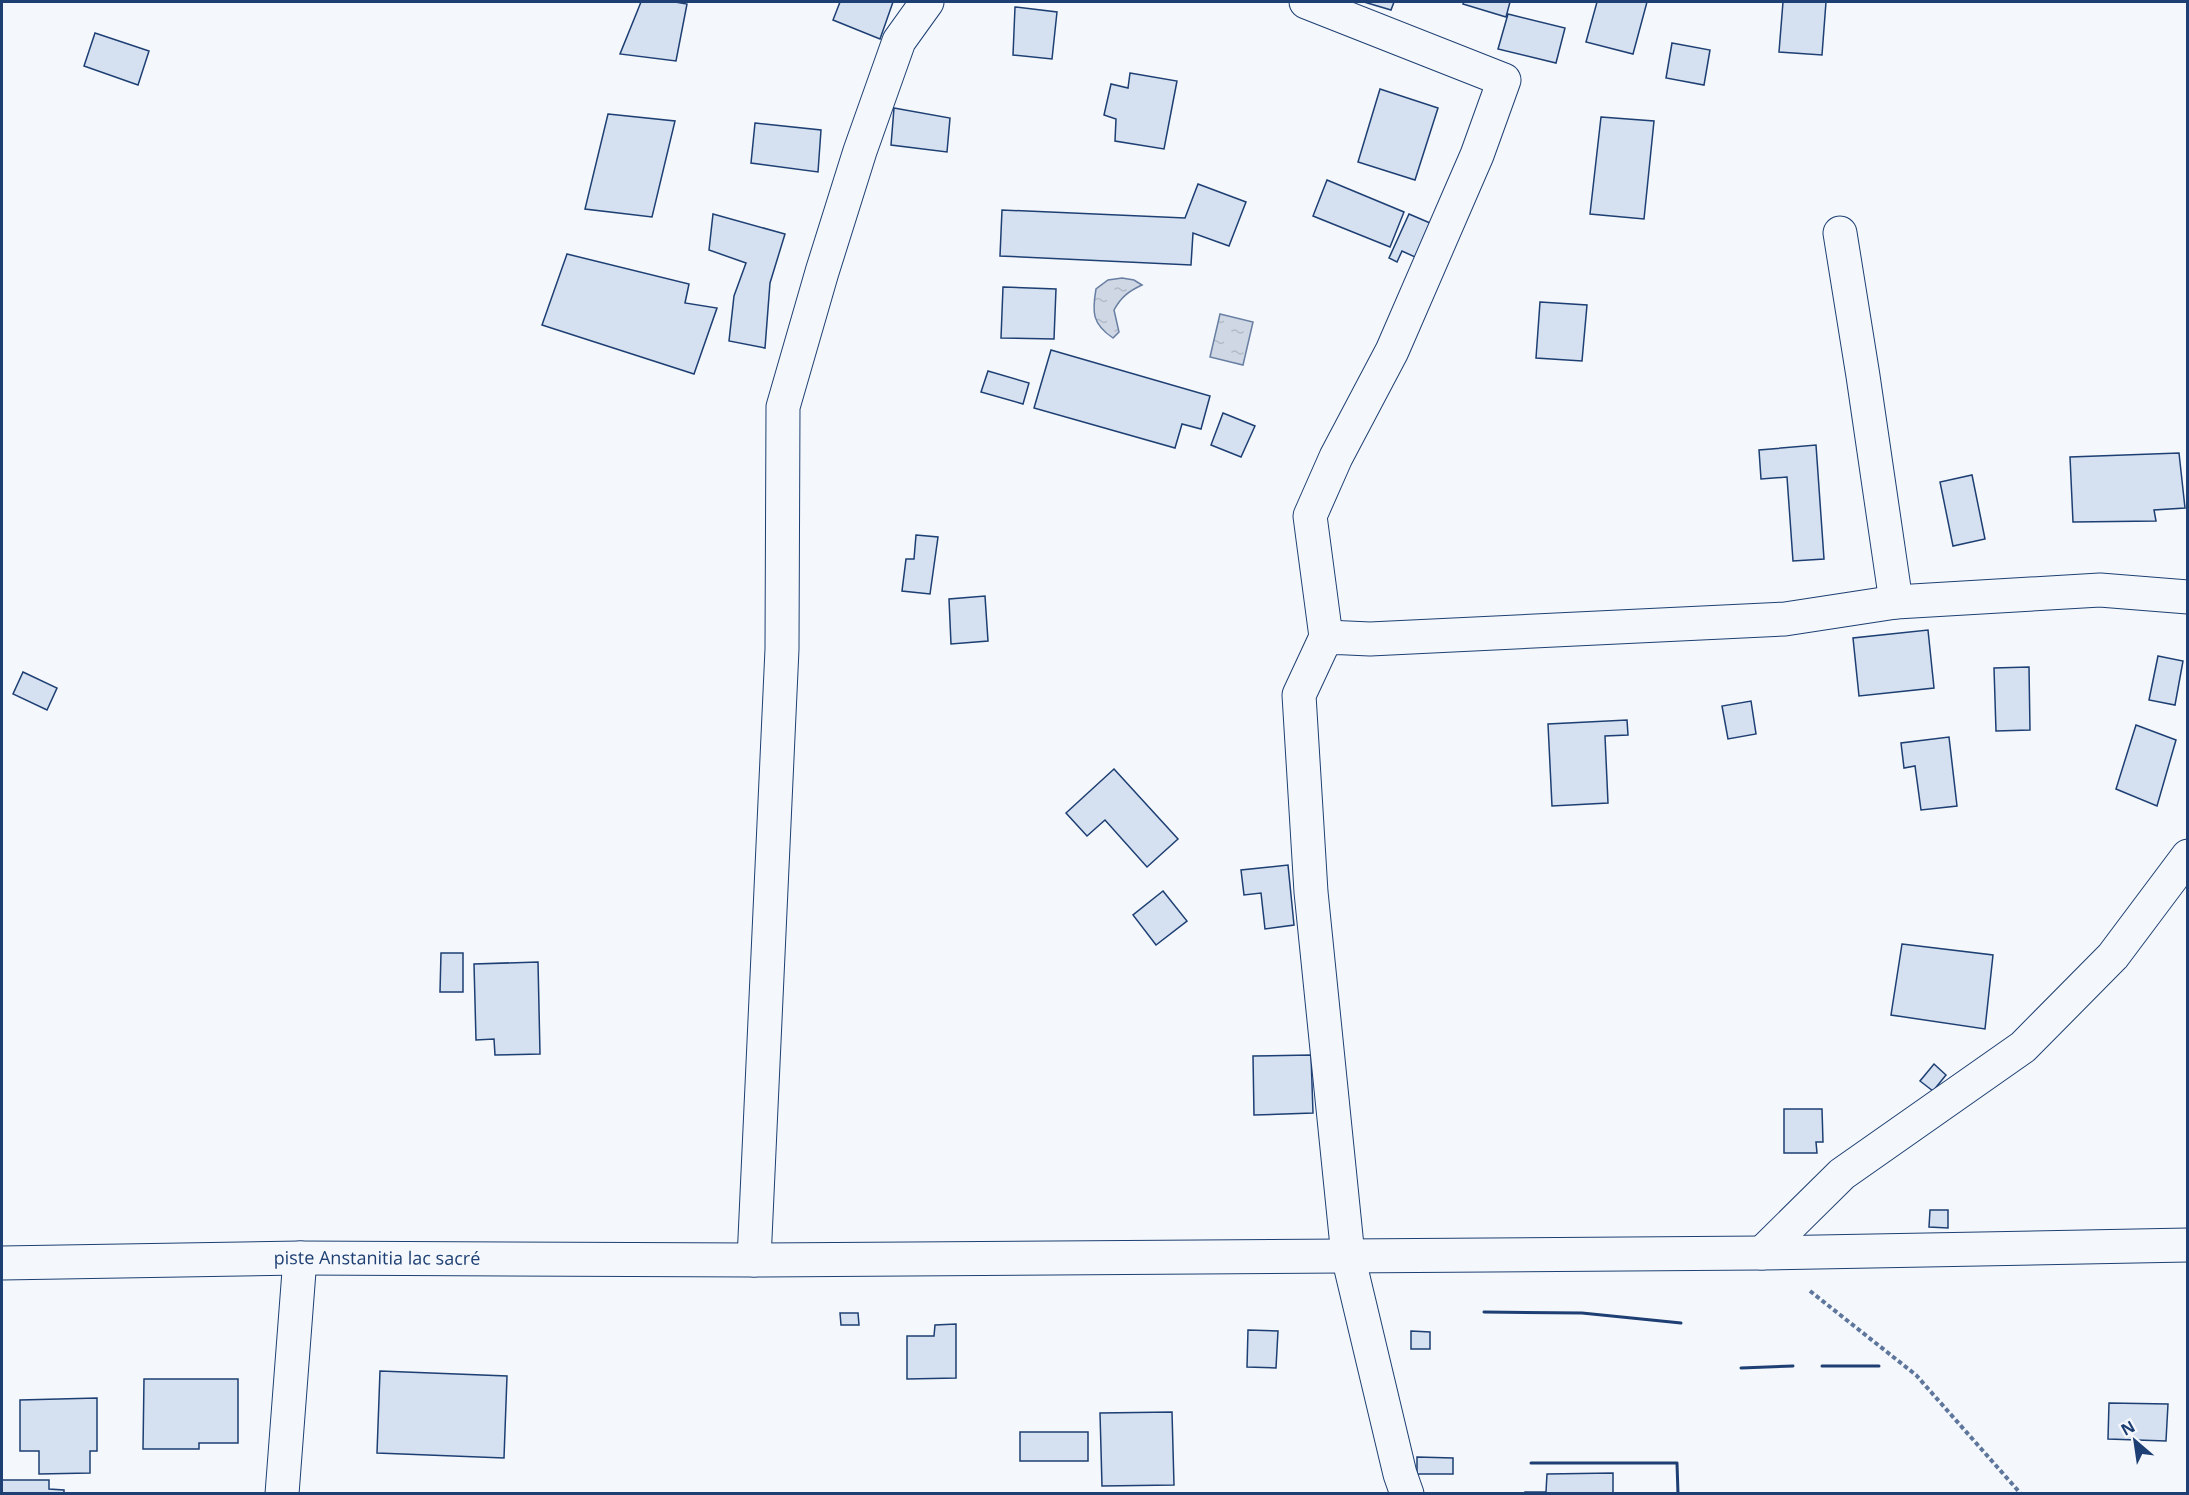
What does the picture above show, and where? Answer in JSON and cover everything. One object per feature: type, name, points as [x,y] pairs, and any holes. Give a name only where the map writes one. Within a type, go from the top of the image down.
[{"type":"street","points":[[753,1260],[782,649],[783,407],[822,272],[899,41],[927,2]]},
{"type":"street","points":[[1306,2],[1504,80],[1477,154],[1396,341],[1336,457],[1310,516],[1326,637],[1299,695],[1311,892],[1348,1256],[1400,1474],[1407,1494]]},
{"type":"street","points":[[1840,233],[1896,602]]},
{"type":"street","points":[[1326,637],[1370,639],[1785,619],[1896,602],[2100,590],[2187,597]]},
{"type":"street","points":[[1762,1253],[1842,1174],[2023,1047],[2114,956],[2187,856]]},
{"type":"street","name":"piste Anstanitia lac sacré","points":[[2,1263],[300,1258],[753,1260],[1762,1253],[2187,1245]]},
{"type":"street","points":[[282,1494],[300,1258]]},
{"type":"path","points":[[1807,1289],[1916,1375],[2021,1494]]},
{"type":"water","points":[[1122,278],[1134,280],[1142,285],[1126,295],[1114,310],[1119,332],[1113,338],[1101,328],[1095,317],[1096,289],[1108,280]]},
{"type":"water","points":[[1220,314],[1253,322],[1243,365],[1210,357]]},
{"type":"building","points":[[641,2],[687,4],[676,61],[620,54]]},
{"type":"building","points":[[840,2],[893,2],[880,39],[833,20]]},
{"type":"building","points":[[1364,2],[1394,2],[1391,10]]},
{"type":"building","points":[[1464,2],[1510,2],[1506,17],[1463,4]]},
{"type":"building","points":[[1597,2],[1647,2],[1633,54],[1586,42]]},
{"type":"building","points":[[1783,2],[1826,2],[1822,55],[1779,52]]},
{"type":"building","points":[[1015,7],[1057,12],[1052,59],[1013,55]]},
{"type":"building","points":[[1508,14],[1565,28],[1556,63],[1498,49]]},
{"type":"building","points":[[95,33],[149,51],[138,85],[84,66]]},
{"type":"building","points":[[1672,43],[1710,50],[1704,85],[1666,78]]},
{"type":"building","points":[[1130,73],[1177,81],[1164,149],[1115,141],[1116,119],[1104,115],[1111,84],[1128,88]]},
{"type":"building","points":[[1380,89],[1438,108],[1415,180],[1358,162]]},
{"type":"building","points":[[894,108],[950,118],[947,152],[891,145]]},
{"type":"building","points":[[608,114],[675,121],[652,217],[585,209]]},
{"type":"building","points":[[1601,117],[1654,121],[1644,219],[1590,214]]},
{"type":"building","points":[[755,123],[821,130],[818,172],[751,163]]},
{"type":"building","points":[[1327,180],[1404,212],[1390,247],[1313,216]]},
{"type":"building","points":[[1198,184],[1246,202],[1229,246],[1193,233],[1191,265],[1000,256],[1002,210],[1185,218]]},
{"type":"building","points":[[713,214],[785,234],[770,283],[765,348],[729,341],[734,296],[746,263],[709,250]]},
{"type":"building","points":[[1409,214],[1430,223],[1415,257],[1402,251],[1397,262],[1389,258]]},
{"type":"building","points":[[567,254],[689,284],[685,303],[717,308],[694,374],[542,325]]},
{"type":"building","points":[[1003,287],[1056,289],[1054,339],[1001,338]]},
{"type":"building","points":[[1540,302],[1587,305],[1582,361],[1536,358]]},
{"type":"building","points":[[1051,350],[1210,396],[1201,429],[1182,424],[1175,448],[1034,408]]},
{"type":"building","points":[[988,371],[1029,383],[1023,404],[981,392]]},
{"type":"building","points":[[1223,413],[1255,426],[1241,457],[1211,445]]},
{"type":"building","points":[[1816,445],[1824,559],[1793,561],[1787,477],[1761,479],[1759,450]]},
{"type":"building","points":[[2179,453],[2185,508],[2154,510],[2156,521],[2073,522],[2070,457]]},
{"type":"building","points":[[1972,475],[1985,539],[1953,546],[1940,482]]},
{"type":"building","points":[[916,535],[938,537],[930,594],[902,591],[906,559],[914,559]]},
{"type":"building","points":[[985,596],[988,641],[951,644],[949,599]]},
{"type":"building","points":[[1928,630],[1934,688],[1859,696],[1853,638]]},
{"type":"building","points":[[2158,656],[2183,661],[2175,705],[2149,700]]},
{"type":"building","points":[[2029,667],[2030,730],[1996,731],[1994,668]]},
{"type":"building","points":[[23,672],[57,688],[47,710],[13,694]]},
{"type":"building","points":[[1751,701],[1756,734],[1728,739],[1722,706]]},
{"type":"building","points":[[1627,720],[1628,735],[1605,736],[1608,803],[1552,806],[1548,724]]},
{"type":"building","points":[[2136,725],[2176,740],[2157,806],[2116,789]]},
{"type":"building","points":[[1949,737],[1957,806],[1921,810],[1915,766],[1904,768],[1901,743]]},
{"type":"building","points":[[1114,769],[1178,839],[1147,867],[1105,820],[1087,836],[1066,813]]},
{"type":"building","points":[[1288,865],[1294,925],[1265,929],[1261,893],[1244,895],[1241,870]]},
{"type":"building","points":[[1163,891],[1187,921],[1156,945],[1133,915]]},
{"type":"building","points":[[1902,944],[1993,955],[1985,1029],[1891,1015]]},
{"type":"building","points":[[441,953],[463,953],[463,992],[440,992]]},
{"type":"building","points":[[538,962],[540,1054],[495,1055],[494,1039],[476,1040],[474,964]]},
{"type":"building","points":[[1311,1055],[1313,1113],[1254,1115],[1253,1056]]},
{"type":"building","points":[[1934,1064],[1946,1075],[1933,1091],[1920,1081]]},
{"type":"building","points":[[1784,1109],[1822,1109],[1823,1142],[1816,1142],[1817,1153],[1784,1153]]},
{"type":"building","points":[[1930,1210],[1948,1210],[1948,1228],[1929,1227]]},
{"type":"building","points":[[840,1313],[858,1313],[859,1325],[841,1325]]},
{"type":"building","points":[[956,1324],[956,1378],[907,1379],[907,1336],[934,1336],[935,1325]]},
{"type":"building","points":[[1248,1330],[1278,1331],[1276,1368],[1247,1367]]},
{"type":"building","points":[[1411,1331],[1430,1332],[1430,1349],[1411,1349]]},
{"type":"building","points":[[380,1371],[507,1376],[504,1458],[377,1453]]},
{"type":"building","points":[[144,1379],[238,1379],[238,1443],[199,1443],[199,1449],[143,1449]]},
{"type":"building","points":[[97,1398],[97,1451],[90,1451],[90,1473],[39,1474],[39,1451],[20,1451],[20,1400]]},
{"type":"building","points":[[2109,1403],[2168,1404],[2166,1441],[2108,1439]]},
{"type":"building","points":[[1172,1412],[1174,1485],[1102,1486],[1100,1413]]},
{"type":"building","points":[[1020,1432],[1088,1432],[1088,1461],[1020,1461]]},
{"type":"building","points":[[1417,1457],[1453,1458],[1453,1474],[1417,1474]]},
{"type":"building","points":[[1613,1473],[1613,1494],[1525,1494],[1525,1492],[1546,1492],[1547,1474]]},
{"type":"building","points":[[2,1480],[49,1480],[49,1489],[64,1490],[64,1494],[2,1493]]},
{"type":"wall","points":[[1484,1312],[1582,1313],[1681,1323]]},
{"type":"wall","points":[[1741,1368],[1793,1366]]},
{"type":"wall","points":[[1822,1366],[1879,1366]]},
{"type":"wall","points":[[1531,1463],[1677,1463],[1678,1494]]}]
